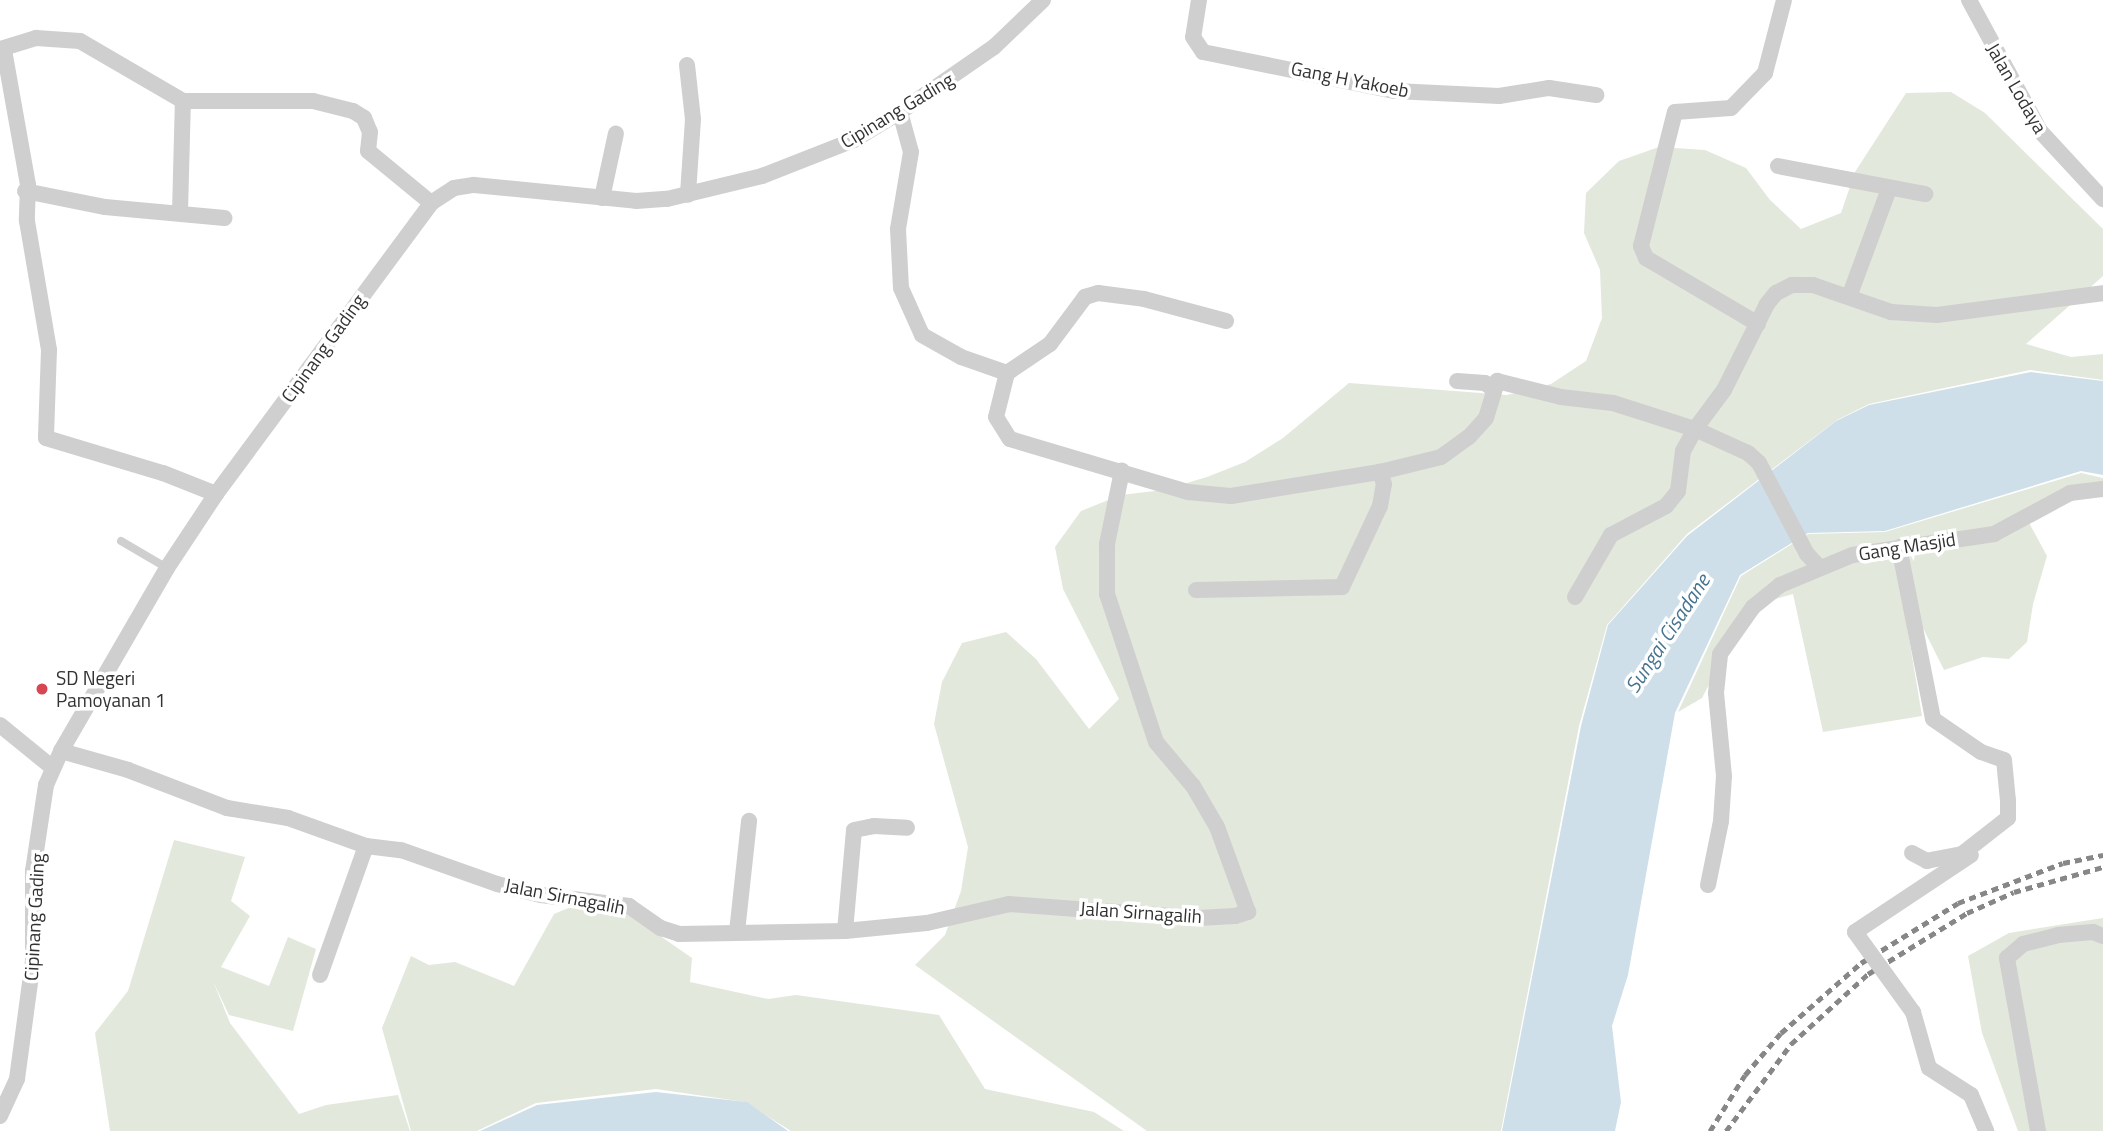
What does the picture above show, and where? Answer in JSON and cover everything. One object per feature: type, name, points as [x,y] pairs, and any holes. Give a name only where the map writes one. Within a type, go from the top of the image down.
[{"type":"street","name":"Cipinang Gading","points":[[0,1116],[17,1079],[33,961],[33,871],[46,785],[61,751],[167,568],[216,494],[431,203],[454,187],[474,185],[636,201],[688,195],[802,162],[900,112],[994,47],[1042,0]]},
{"type":"street","name":"Gang H Yakoeb","points":[[1199,0],[1193,37],[1203,52],[1395,91],[1499,96],[1549,88],[1596,95]]},
{"type":"street","points":[[1758,324],[1646,258],[1641,246],[1675,112],[1731,108],[1765,73],[1784,0]]},
{"type":"street","name":"Jalan Lodaya","points":[[1969,0],[2040,131],[2103,199]]},
{"type":"street","points":[[216,494],[163,472],[46,438],[50,413],[49,350],[25,191],[28,184],[2,50],[36,38],[80,41],[120,61],[146,83],[183,101],[313,101],[353,111],[364,118],[370,132],[368,151],[431,203]]},
{"type":"street","points":[[687,65],[692,119],[688,195]]},
{"type":"street","points":[[180,212],[183,101]]},
{"type":"street","points":[[900,112],[911,152],[898,229],[897,263],[906,305],[922,335],[961,357],[1007,373]]},
{"type":"street","points":[[603,198],[615,133]]},
{"type":"street","points":[[1778,166],[1925,194]]},
{"type":"street","points":[[1849,297],[1889,189]]},
{"type":"street","points":[[25,191],[105,206],[224,218]]},
{"type":"street","points":[[1576,597],[1611,535],[1666,506],[1678,491],[1683,452],[1695,429],[1724,390],[1776,293],[1792,285],[1813,285],[1878,310],[1937,314],[2103,293]]},
{"type":"street","points":[[1226,321],[1144,299],[1098,293],[1085,297],[1050,344],[1007,373],[996,417],[1010,439],[1188,492],[1231,496],[1380,472],[1441,457],[1469,437],[1486,418],[1497,381]]},
{"type":"street","points":[[1457,381],[1485,383],[1493,390],[1497,381]]},
{"type":"street","points":[[1497,381],[1561,397],[1613,404],[1695,429],[1748,453],[1759,463],[1807,554],[1820,568]]},
{"type":"street","name":"Jalan Sirnagalih","points":[[61,751],[128,770],[228,808],[288,818],[366,846],[401,850],[541,895],[629,905],[661,928],[679,934],[845,931],[927,923],[1009,904],[1198,918],[1248,912],[1217,827],[1193,786],[1156,742],[1116,628],[1107,594],[1107,544],[1122,471]]},
{"type":"street","points":[[1196,590],[1342,587],[1380,506],[1384,484],[1380,472]]},
{"type":"street","name":"Gang Masjid","points":[[1708,885],[1721,821],[1724,776],[1716,693],[1720,654],[1753,607],[1780,585],[1852,555],[1994,534],[2070,493],[2103,489]]},
{"type":"street","points":[[1899,548],[1933,719],[1981,752],[2004,760],[2008,818],[2004,833],[1855,932],[1913,1012],[1929,1068],[1971,1096],[1986,1131]]},
{"type":"street","points":[[0,725],[11,730],[53,768]]},
{"type":"street","points":[[1912,853],[1927,861],[1962,854],[2008,818]]},
{"type":"street","points":[[737,932],[748,821]]},
{"type":"street","points":[[845,931],[855,830],[874,826],[907,828]]},
{"type":"street","points":[[320,975],[366,846]]},
{"type":"street","points":[[2038,1131],[2007,958],[2023,944],[2058,935],[2093,932],[2103,936]]},
{"type":"lane","points":[[121,541],[167,568]]},
{"type":"shaded area","points":[[1951,92],[1985,113],[2103,229],[2103,276],[2026,344],[2071,357],[2103,354],[2103,380],[2030,370],[1869,404],[1837,420],[1687,534],[1607,625],[1579,726],[1501,1131],[1147,1131],[915,965],[945,935],[961,891],[968,847],[934,724],[942,682],[962,643],[1006,632],[1036,659],[1089,729],[1119,699],[1063,589],[1055,547],[1081,511],[1121,495],[1163,490],[1245,462],[1283,438],[1349,383],[1507,395],[1551,384],[1586,361],[1602,318],[1600,270],[1584,233],[1586,193],[1619,161],[1659,147],[1705,150],[1746,168],[1770,200],[1801,229],[1841,213],[1855,172],[1906,93]]},
{"type":"shaded area","points":[[2081,473],[2103,478],[2103,489],[2091,489],[2027,519],[2047,556],[2033,604],[2027,642],[2009,659],[1983,657],[1944,670],[1923,628],[1904,608],[1922,716],[1823,732],[1793,594],[1751,606],[1702,698],[1678,712],[1741,576],[1808,534],[1885,532]]},
{"type":"shaded area","points":[[174,840],[245,857],[231,901],[250,916],[221,967],[269,986],[288,937],[316,949],[293,1031],[229,1015],[213,981],[230,1023],[299,1114],[326,1105],[398,1095],[410,1131],[110,1131],[95,1033],[128,991]]},
{"type":"shaded area","points":[[583,902],[617,906],[692,958],[690,982],[768,999],[796,995],[939,1015],[985,1089],[1094,1112],[1124,1131],[791,1131],[745,1102],[656,1089],[536,1103],[477,1131],[411,1131],[382,1028],[411,956],[429,965],[455,962],[514,986],[554,914]]},
{"type":"shaded area","points":[[2103,918],[2103,1131],[2018,1131],[1982,1033],[1968,956],[2009,933]]},
{"type":"water","name":"Sungai Cisadane","points":[[2031,372],[2103,381],[2103,475],[2081,471],[1885,531],[1808,533],[1740,575],[1675,713],[1628,975],[1612,1026],[1621,1102],[1615,1131],[1502,1131],[1581,726],[1608,625],[1687,536],[1836,421],[1869,405]]},
{"type":"water","points":[[656,1092],[747,1102],[788,1131],[480,1131],[537,1105]]},
{"type":"railway","points":[[1710,1131],[1745,1075],[1781,1033],[1861,963],[1958,903],[2063,863],[2103,855]]},
{"type":"railway","points":[[1726,1131],[1791,1044],[1868,974],[1967,913],[2014,892],[2103,867]]},
{"type":"place","name":"SD Negeri Pamoyanan 1","points":[[42,689]]}]
